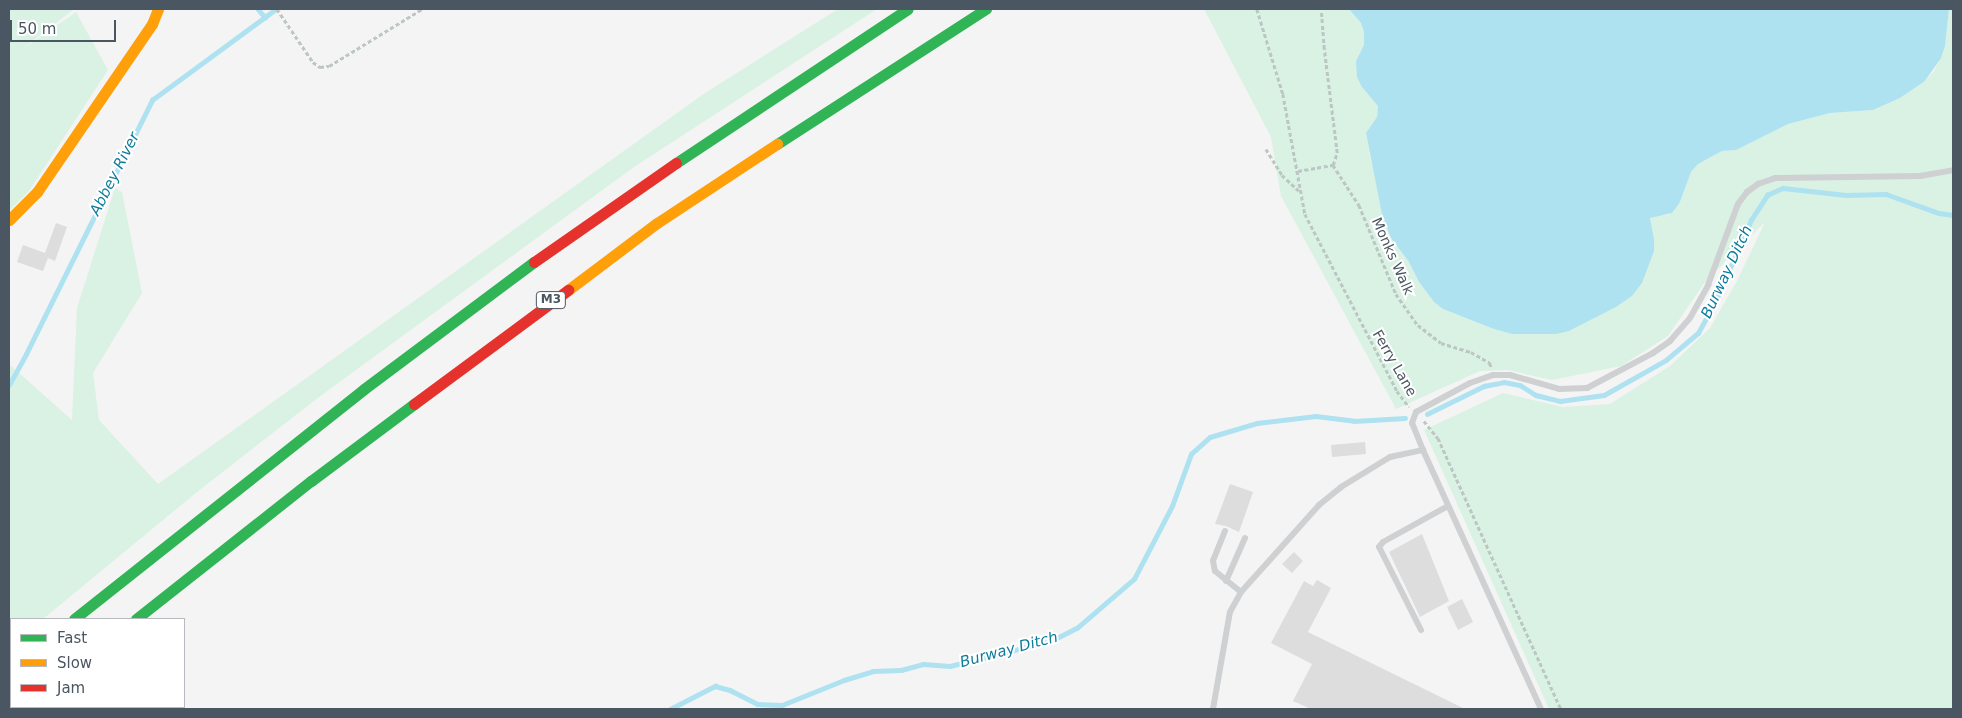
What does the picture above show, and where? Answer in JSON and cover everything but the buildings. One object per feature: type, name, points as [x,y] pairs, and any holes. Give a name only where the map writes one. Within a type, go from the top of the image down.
[{"type":"main road","points":[[9,220],[37,192],[152,24],[158,9]]},
{"type":"main road","points":[[75,618],[327,419],[551,249],[728,126],[908,9]]},
{"type":"main road","name":"M3","points":[[137,618],[311,481],[657,223],[890,68],[986,9]]},
{"type":"lane","points":[[1540,709],[1423,450],[1412,422],[1416,412],[1470,383],[1494,375],[1510,375],[1559,388],[1587,388],[1654,353],[1670,341],[1690,318],[1708,285],[1738,204],[1747,192],[1758,184],[1775,178],[1920,176],[1953,170]]},
{"type":"lane","points":[[1213,709],[1230,612],[1242,592],[1319,505],[1342,487],[1390,457],[1423,450]]},
{"type":"lane","points":[[1421,630],[1379,547],[1383,542],[1448,506]]},
{"type":"lane","points":[[1225,531],[1213,561],[1215,571],[1242,592]]},
{"type":"lane","points":[[1226,581],[1244,538]]},
{"type":"path","points":[[277,9],[313,62],[320,67],[329,66],[422,9]]},
{"type":"path","name":"Ferry Lane","points":[[1257,9],[1283,94],[1298,170],[1299,191],[1305,214],[1396,391],[1438,438],[1561,709]]},
{"type":"path","points":[[1298,170],[1333,165],[1337,153],[1321,9]]},
{"type":"path","points":[[1266,149],[1282,175],[1299,191]]},
{"type":"path","name":"Monks Walk","points":[[1333,165],[1359,205],[1396,294],[1418,325],[1441,343],[1471,352],[1490,363],[1494,375]]},
{"type":"green space","points":[[9,9],[74,9],[20,51],[76,12],[108,70],[29,191],[9,211],[9,38],[12,40],[9,36]]},
{"type":"green space","points":[[838,9],[877,9],[634,167],[319,397],[197,492],[44,618],[10,618],[9,648],[9,364],[72,420],[77,308],[115,188],[122,192],[142,293],[93,373],[99,420],[158,484],[705,93]]},
{"type":"green space","points":[[1204,9],[1349,9],[1361,23],[1364,32],[1364,45],[1356,61],[1362,87],[1378,105],[1377,117],[1366,133],[1391,238],[1409,262],[1419,282],[1434,302],[1443,309],[1490,328],[1569,331],[1616,307],[1632,296],[1642,283],[1654,239],[1650,218],[1655,215],[1668,215],[1680,202],[1691,172],[1698,164],[1722,151],[1736,150],[1788,124],[1830,113],[1873,110],[1900,98],[1925,81],[1934,71],[1945,46],[1949,9],[1953,9],[1953,709],[1549,709],[1424,430],[1503,393],[1563,407],[1610,404],[1670,366],[1710,328],[1737,281],[1765,222],[1705,282],[1668,336],[1621,366],[1552,380],[1508,370],[1480,371],[1396,409],[1281,196],[1271,137]]},
{"type":"water","points":[[1349,9],[1949,9],[1945,46],[1941,58],[1925,81],[1900,98],[1873,110],[1830,113],[1788,124],[1736,150],[1722,151],[1698,164],[1691,172],[1680,202],[1672,213],[1650,218],[1654,251],[1642,283],[1632,296],[1616,307],[1569,331],[1556,334],[1512,334],[1491,328],[1443,309],[1434,302],[1419,282],[1409,262],[1391,238],[1382,214],[1366,133],[1377,117],[1378,106],[1362,87],[1357,77],[1356,61],[1364,45],[1364,32],[1361,23]]},
{"type":"waterway","points":[[258,9],[265,17]]},
{"type":"waterway","name":"Abbey River","points":[[9,385],[152,100],[276,9]]},
{"type":"waterway","name":"Burway Ditch","points":[[1427,414],[1484,386],[1504,382],[1520,385],[1536,395],[1560,401],[1604,395],[1666,360],[1698,333],[1716,300],[1751,220],[1767,195],[1783,188],[1846,195],[1886,194],[1939,213],[1953,215]]},
{"type":"waterway","name":"Burway Ditch","points":[[670,709],[715,686],[730,690],[757,704],[782,705],[844,680],[873,671],[901,670],[923,664],[950,666],[1051,641],[1077,628],[1134,579],[1172,506],[1191,454],[1210,437],[1257,423],[1316,416],[1354,421],[1405,418]]},
{"type":"traffic: fast","points":[[676,163],[908,9]]},
{"type":"traffic: fast","points":[[777,144],[986,9]]},
{"type":"traffic: fast","points":[[75,618],[364,389],[534,262]]},
{"type":"traffic: fast","points":[[137,618],[311,481],[414,404]]},
{"type":"traffic: slow","points":[[9,220],[37,192],[152,24],[158,9]]},
{"type":"traffic: slow","points":[[568,290],[657,223],[777,144]]},
{"type":"traffic: jam","points":[[534,262],[676,163]]},
{"type":"traffic: jam","points":[[414,404],[568,290]]}]
